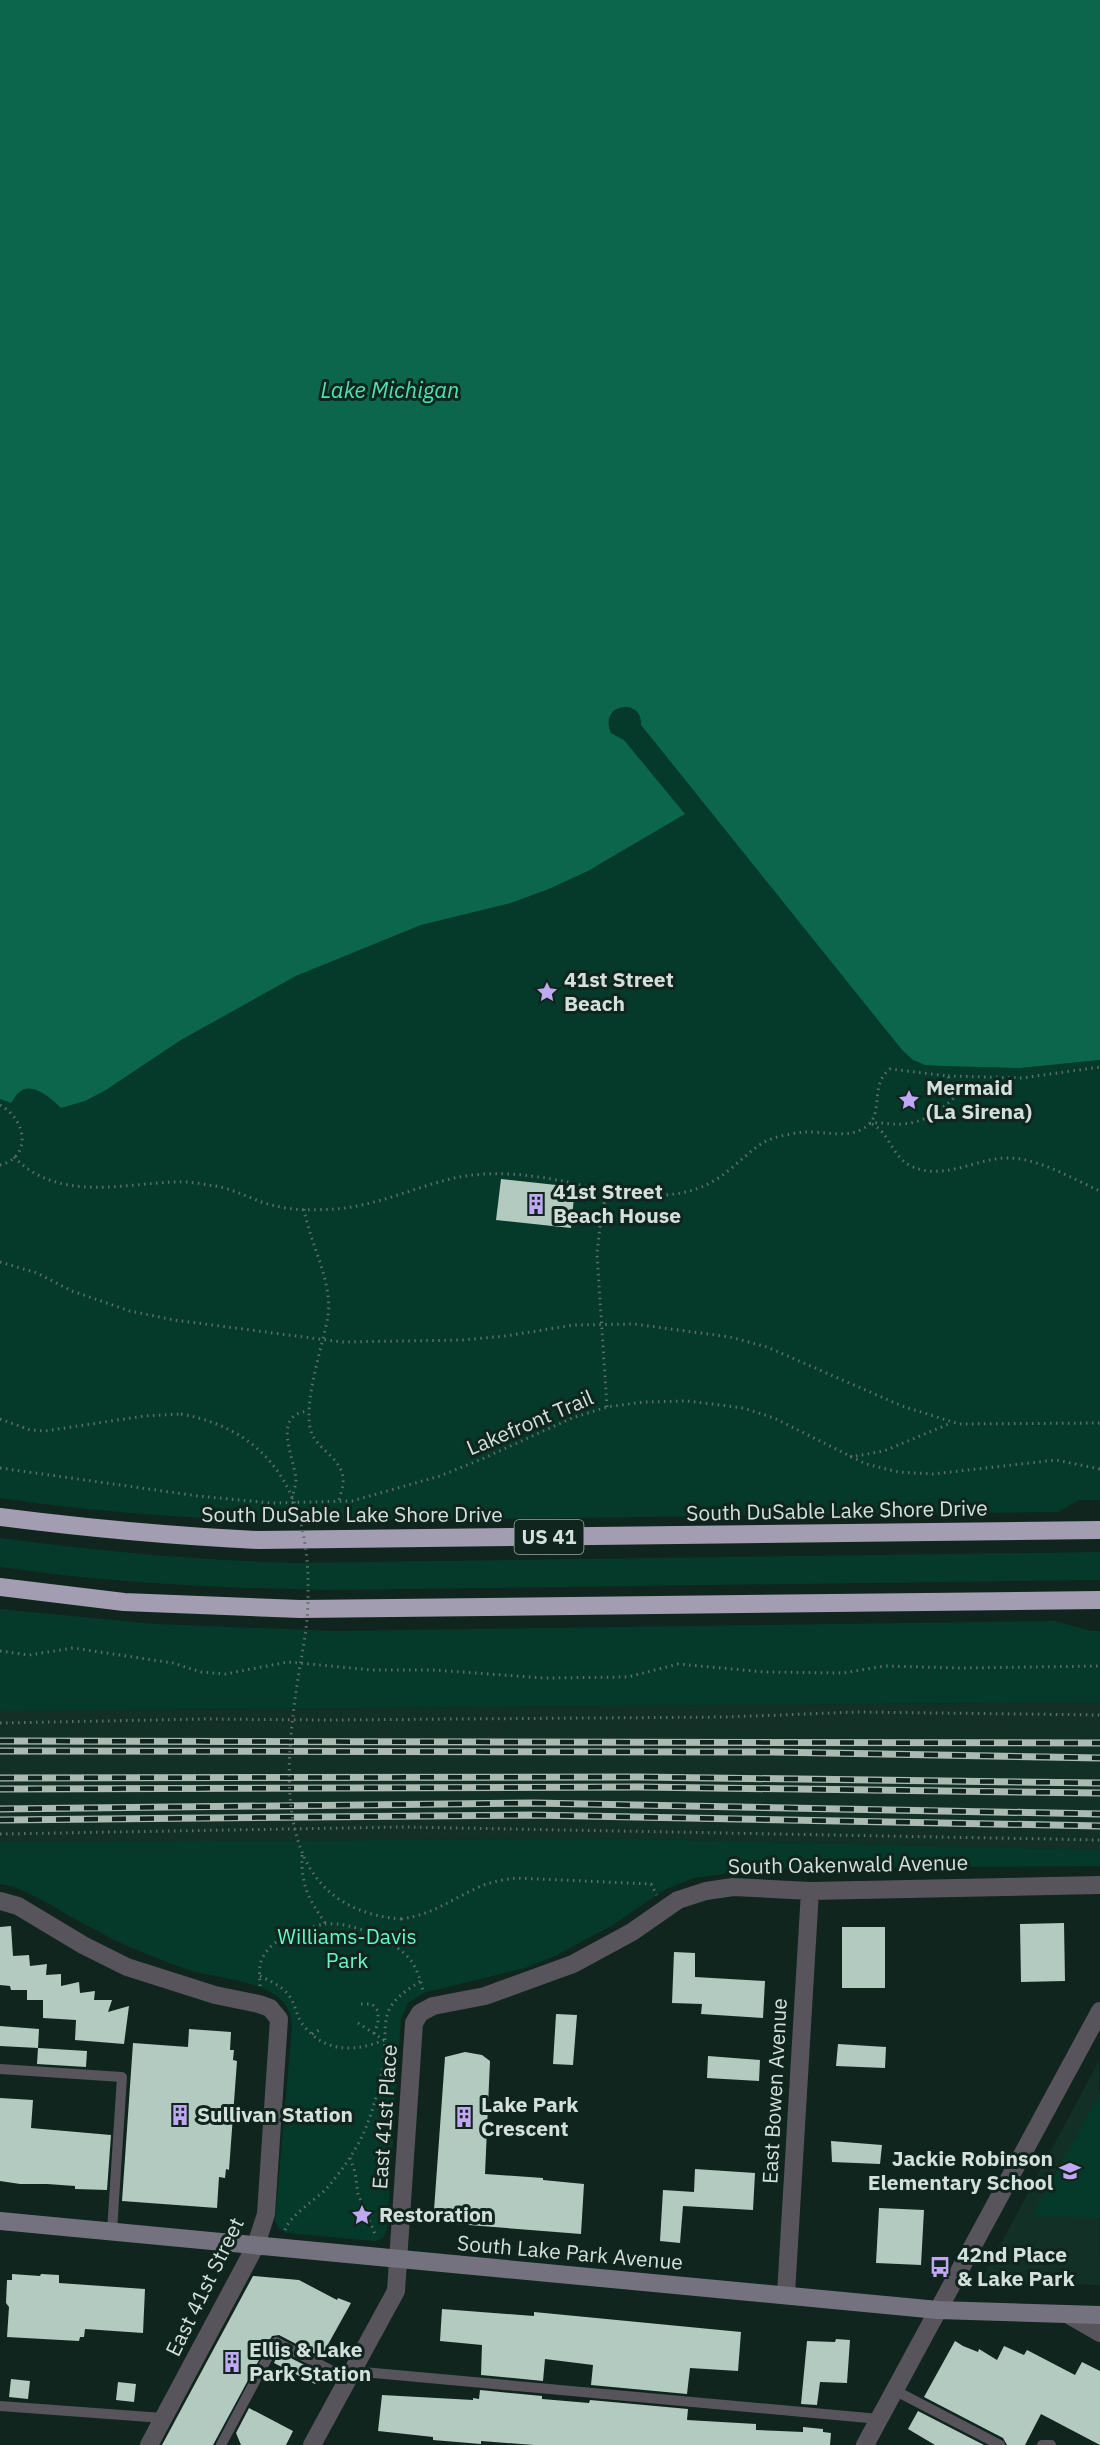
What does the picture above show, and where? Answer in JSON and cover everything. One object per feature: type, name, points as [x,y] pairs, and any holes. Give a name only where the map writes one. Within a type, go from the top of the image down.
[{"type":"highway","name":"South DuSable Lake Shore Drive","points":[[0,1517],[89,1528],[190,1537],[258,1540],[1100,1530]]},
{"type":"highway","points":[[0,1587],[124,1602],[300,1610],[1100,1600]]},
{"type":"street","name":"South Oakenwald Avenue","points":[[414,2023],[420,2013],[433,2006],[485,1996],[573,1964],[632,1932],[678,1900],[706,1891],[733,1887],[810,1891],[1100,1885]]},
{"type":"street","name":"East Bowen Avenue","points":[[786,2294],[810,1891]]},
{"type":"street","name":"East 41st Street","points":[[0,1901],[18,1905],[83,1945],[127,1967],[168,1982],[270,2008],[279,2019],[266,2214],[256,2245],[149,2445]]},
{"type":"street","points":[[865,2445],[938,2310],[1092,2039],[1100,2011]]},
{"type":"street","name":"East 41st Place","points":[[312,2445],[396,2291],[414,2023]]},
{"type":"street","name":"South Lake Park Avenue","points":[[0,2221],[938,2310],[1100,2315]]},
{"type":"street","points":[[1067,2314],[1100,2333]]},
{"type":"lane","points":[[0,2069],[122,2077],[112,2231]]},
{"type":"lane","points":[[221,2445],[276,2342],[350,2375],[879,2419]]},
{"type":"lane","points":[[894,2390],[1000,2445]]},
{"type":"lane","points":[[0,2406],[163,2418]]},
{"type":"lane","points":[[1042,2445],[1051,2445]]},
{"type":"path","points":[[14,1158],[36,1174],[68,1185],[106,1188],[176,1182],[219,1186],[276,1206],[304,1209],[358,1207],[460,1177],[504,1174],[573,1182],[607,1192],[682,1195],[697,1190],[728,1171],[745,1155],[772,1139],[807,1132],[846,1133],[862,1130],[875,1116],[878,1086],[882,1075],[890,1069],[948,1076],[1022,1078],[1100,1067]]},
{"type":"path","points":[[870,1123],[902,1124],[933,1117],[956,1096],[948,1076]]},
{"type":"path","points":[[0,1106],[13,1114],[21,1126],[23,1142],[14,1158],[0,1165]]},
{"type":"path","points":[[870,1123],[880,1128],[895,1155],[912,1167],[946,1172],[981,1161],[1011,1158],[1039,1164],[1100,1191]]},
{"type":"path","points":[[607,1192],[601,1216],[597,1254],[607,1407]]},
{"type":"path","points":[[304,1209],[308,1231],[328,1287],[328,1315],[321,1340],[309,1411],[312,1434],[336,1462],[344,1478],[339,1501]]},
{"type":"path","points":[[0,1262],[37,1273],[72,1291],[130,1311],[174,1320],[321,1340],[463,1340],[505,1336],[574,1324],[634,1324],[730,1337],[767,1347],[902,1406],[953,1422],[989,1425],[1100,1423]]},
{"type":"path","name":"Lakefront Trail","points":[[0,1468],[198,1496],[271,1503],[339,1501],[363,1498],[440,1476],[572,1418],[607,1407],[643,1402],[687,1401],[743,1408],[774,1418],[866,1464],[898,1472],[933,1474],[1056,1460],[1088,1464],[1100,1469]]},
{"type":"path","points":[[292,1499],[296,1480],[290,1459],[288,1422],[300,1411],[309,1411]]},
{"type":"path","points":[[0,1419],[30,1430],[45,1431],[144,1416],[181,1413],[222,1424],[255,1444],[268,1458],[292,1499],[300,1520],[308,1570],[306,1631],[297,1684],[290,1764],[292,1813],[302,1855],[302,1876],[313,1905],[326,1924]]},
{"type":"path","points":[[850,1457],[884,1451],[953,1422]]},
{"type":"path","points":[[0,1651],[28,1655],[73,1648],[172,1663],[201,1672],[225,1674],[288,1662],[372,1670],[434,1670],[544,1678],[628,1677],[678,1664],[764,1672],[843,1673],[884,1666],[961,1668],[1100,1666]]},
{"type":"path","points":[[0,1723],[206,1719],[716,1717],[857,1712],[1100,1715]]},
{"type":"path","points":[[0,1834],[403,1827],[1100,1840]]},
{"type":"path","points":[[302,1855],[323,1888],[340,1901],[360,1912],[401,1919],[422,1916],[476,1888],[505,1880],[540,1879],[651,1884]]},
{"type":"path","points":[[260,1988],[261,1959],[275,1942],[291,1933],[326,1924],[358,1929],[393,1945],[411,1960],[421,1981],[423,1992]]},
{"type":"path","points":[[260,1976],[273,1982],[289,1995],[303,2025],[330,2046],[356,2050],[384,2040]]},
{"type":"path","points":[[284,2232],[288,2222],[326,2189],[350,2158],[373,2110],[383,2064],[385,2019],[401,1993],[421,1981]]},
{"type":"path","points":[[361,2004],[372,2004],[378,2011],[378,2023],[374,2034]]},
{"type":"path","points":[[358,2023],[384,2040]]},
{"type":"path","points":[[312,2034],[321,2029]]},
{"type":"path","points":[[350,2158],[355,2172],[358,2194],[375,2234]]},
{"type":"shaded area","points":[[1100,1702],[1100,1850],[635,1839],[0,1842],[0,1711]]},
{"type":"shaded area","name":"Jackie Robinson Elementary School","points":[[1099,2061],[1100,2285],[980,2282]]},
{"type":"green space","points":[[623,706],[636,712],[641,725],[902,1050],[913,1060],[925,1065],[1020,1068],[1100,1060],[1100,1500],[1079,1500],[1058,1512],[326,1521],[162,1516],[0,1498],[0,1099],[11,1103],[20,1092],[31,1089],[42,1093],[61,1108],[106,1090],[181,1040],[296,976],[421,925],[511,903],[549,889],[588,871],[684,814],[624,740],[611,733],[610,716]]},
{"type":"green space","points":[[0,1538],[146,1554],[293,1563],[1100,1552],[1100,1580],[329,1590],[246,1588],[123,1581],[0,1567]]},
{"type":"green space","points":[[0,1609],[155,1624],[334,1631],[1055,1621],[1091,1631],[1100,1631],[1100,1702],[0,1711]]},
{"type":"green space","name":"Williams-Davis Park","points":[[635,1839],[1100,1850],[1100,1866],[766,1868],[694,1878],[664,1890],[613,1925],[557,1955],[525,1968],[423,1993],[408,2003],[401,2019],[387,2230],[383,2238],[375,2241],[286,2233],[275,2221],[292,2027],[289,2011],[280,1999],[252,1984],[186,1969],[148,1955],[98,1932],[34,1896],[0,1884],[0,1842]]},
{"type":"green space","points":[[1100,2093],[1100,2218],[1032,2216]]},
{"type":"water","name":"Lake Michigan","points":[[0,0],[1100,0],[1100,1060],[1020,1068],[925,1065],[913,1060],[902,1050],[641,725],[640,716],[629,707],[622,707],[610,715],[611,733],[624,740],[685,814],[588,871],[549,889],[511,903],[421,925],[296,976],[181,1040],[106,1090],[85,1101],[61,1108],[42,1093],[31,1089],[20,1092],[11,1103],[0,1099]]},
{"type":"building","name":"41st Street Beach House","points":[[501,1179],[575,1187],[571,1228],[496,1220]]},
{"type":"building","points":[[1064,1923],[1065,1981],[1021,1982],[1020,1924]]},
{"type":"building","points":[[11,1926],[13,1956],[29,1955],[30,1966],[47,1964],[46,1975],[61,1974],[61,1986],[79,1982],[80,1993],[95,1991],[94,2000],[112,2000],[108,2012],[129,2006],[124,2044],[75,2040],[76,2020],[43,2018],[43,2000],[27,2000],[27,1990],[11,1990],[10,1986],[0,1985],[0,1927]]},
{"type":"building","points":[[842,1927],[885,1927],[885,1988],[842,1988]]},
{"type":"building","points":[[674,1952],[695,1953],[695,1977],[765,1981],[763,2018],[701,2014],[702,2004],[672,2003]]},
{"type":"building","points":[[556,2014],[577,2015],[573,2065],[553,2064]]},
{"type":"building","points":[[0,2026],[39,2029],[38,2048],[0,2046]]},
{"type":"building","name":"Sullivan Station","points":[[189,2029],[231,2032],[230,2050],[234,2050],[233,2060],[237,2061],[229,2170],[226,2169],[225,2178],[219,2177],[217,2208],[122,2201],[133,2043],[188,2047]]},
{"type":"building","points":[[838,2044],[886,2047],[885,2068],[836,2066]]},
{"type":"building","points":[[38,2048],[87,2051],[86,2067],[37,2064]]},
{"type":"building","name":"Lake Park Crescent","points":[[465,2052],[482,2055],[490,2061],[485,2174],[543,2178],[543,2180],[584,2184],[581,2234],[443,2223],[438,2218],[434,2210],[445,2057]]},
{"type":"building","points":[[708,2056],[760,2060],[759,2081],[707,2078]]},
{"type":"building","points":[[0,2098],[33,2100],[31,2128],[111,2135],[107,2190],[0,2181]]},
{"type":"building","points":[[831,2141],[882,2145],[880,2164],[832,2162]]},
{"type":"building","points":[[695,2169],[755,2173],[753,2210],[683,2206],[680,2243],[660,2241],[663,2190],[694,2192]]},
{"type":"building","points":[[879,2208],[924,2210],[921,2265],[876,2263]]},
{"type":"building","points":[[12,2274],[59,2275],[59,2283],[145,2289],[143,2333],[85,2329],[84,2337],[80,2337],[79,2341],[7,2337],[9,2307],[6,2303],[7,2280],[12,2280]]},
{"type":"building","name":"Ellis & Lake Park Station","points":[[253,2276],[299,2280],[337,2300],[338,2298],[351,2303],[321,2357],[279,2335],[272,2336],[213,2445],[162,2445]]},
{"type":"building","points":[[442,2309],[534,2316],[534,2312],[741,2332],[738,2371],[690,2368],[687,2394],[591,2385],[593,2365],[545,2359],[543,2381],[481,2375],[482,2345],[440,2341]]},
{"type":"building","points":[[836,2339],[850,2340],[847,2383],[820,2382],[817,2405],[801,2404],[807,2341],[835,2342]]},
{"type":"building","points":[[955,2341],[978,2352],[979,2349],[997,2360],[1004,2346],[1024,2355],[1027,2350],[1075,2375],[1082,2362],[1100,2371],[1100,2445],[1041,2414],[1025,2445],[1007,2445],[1003,2438],[924,2397]]},
{"type":"building","points":[[279,2352],[324,2375],[315,2384],[274,2363]]},
{"type":"building","points":[[11,2379],[30,2381],[28,2399],[9,2397]]},
{"type":"building","points":[[118,2382],[136,2384],[134,2402],[116,2400]]},
{"type":"building","points":[[480,2390],[542,2396],[542,2399],[589,2403],[590,2400],[688,2409],[687,2420],[756,2424],[756,2430],[803,2432],[803,2427],[823,2429],[823,2432],[831,2433],[830,2445],[534,2445],[481,2441],[481,2444],[433,2440],[433,2437],[378,2431],[382,2395],[473,2400],[473,2398],[479,2399]]},
{"type":"building","points":[[249,2408],[293,2431],[286,2445],[241,2445],[236,2433]]},
{"type":"building","points":[[918,2411],[984,2445],[935,2445],[908,2429]]},
{"type":"railway","points":[[0,1741],[1100,1743]]},
{"type":"railway","points":[[0,1751],[773,1752],[1100,1758]]},
{"type":"railway","points":[[0,1778],[639,1777],[1100,1783]]},
{"type":"railway","points":[[0,1789],[639,1787],[1100,1793]]},
{"type":"railway","points":[[0,1809],[533,1803],[1100,1814]]},
{"type":"railway","points":[[0,1820],[532,1815],[1100,1826]]},
{"type":"place","name":"41st Street Beach","points":[[547,992]]},
{"type":"place","name":"Mermaid (La Sirena)","points":[[909,1100]]},
{"type":"place","name":"41st Street Beach House","points":[[536,1204]]},
{"type":"place","name":"Sullivan Station","points":[[180,2115]]},
{"type":"place","name":"Lake Park Crescent","points":[[464,2117]]},
{"type":"place","name":"Jackie Robinson Elementary School","points":[[1070,2171]]},
{"type":"place","name":"Restoration","points":[[362,2215]]},
{"type":"place","name":"42nd Place & Lake Park","points":[[940,2267]]},
{"type":"place","name":"Ellis & Lake Park Station","points":[[232,2362]]}]
